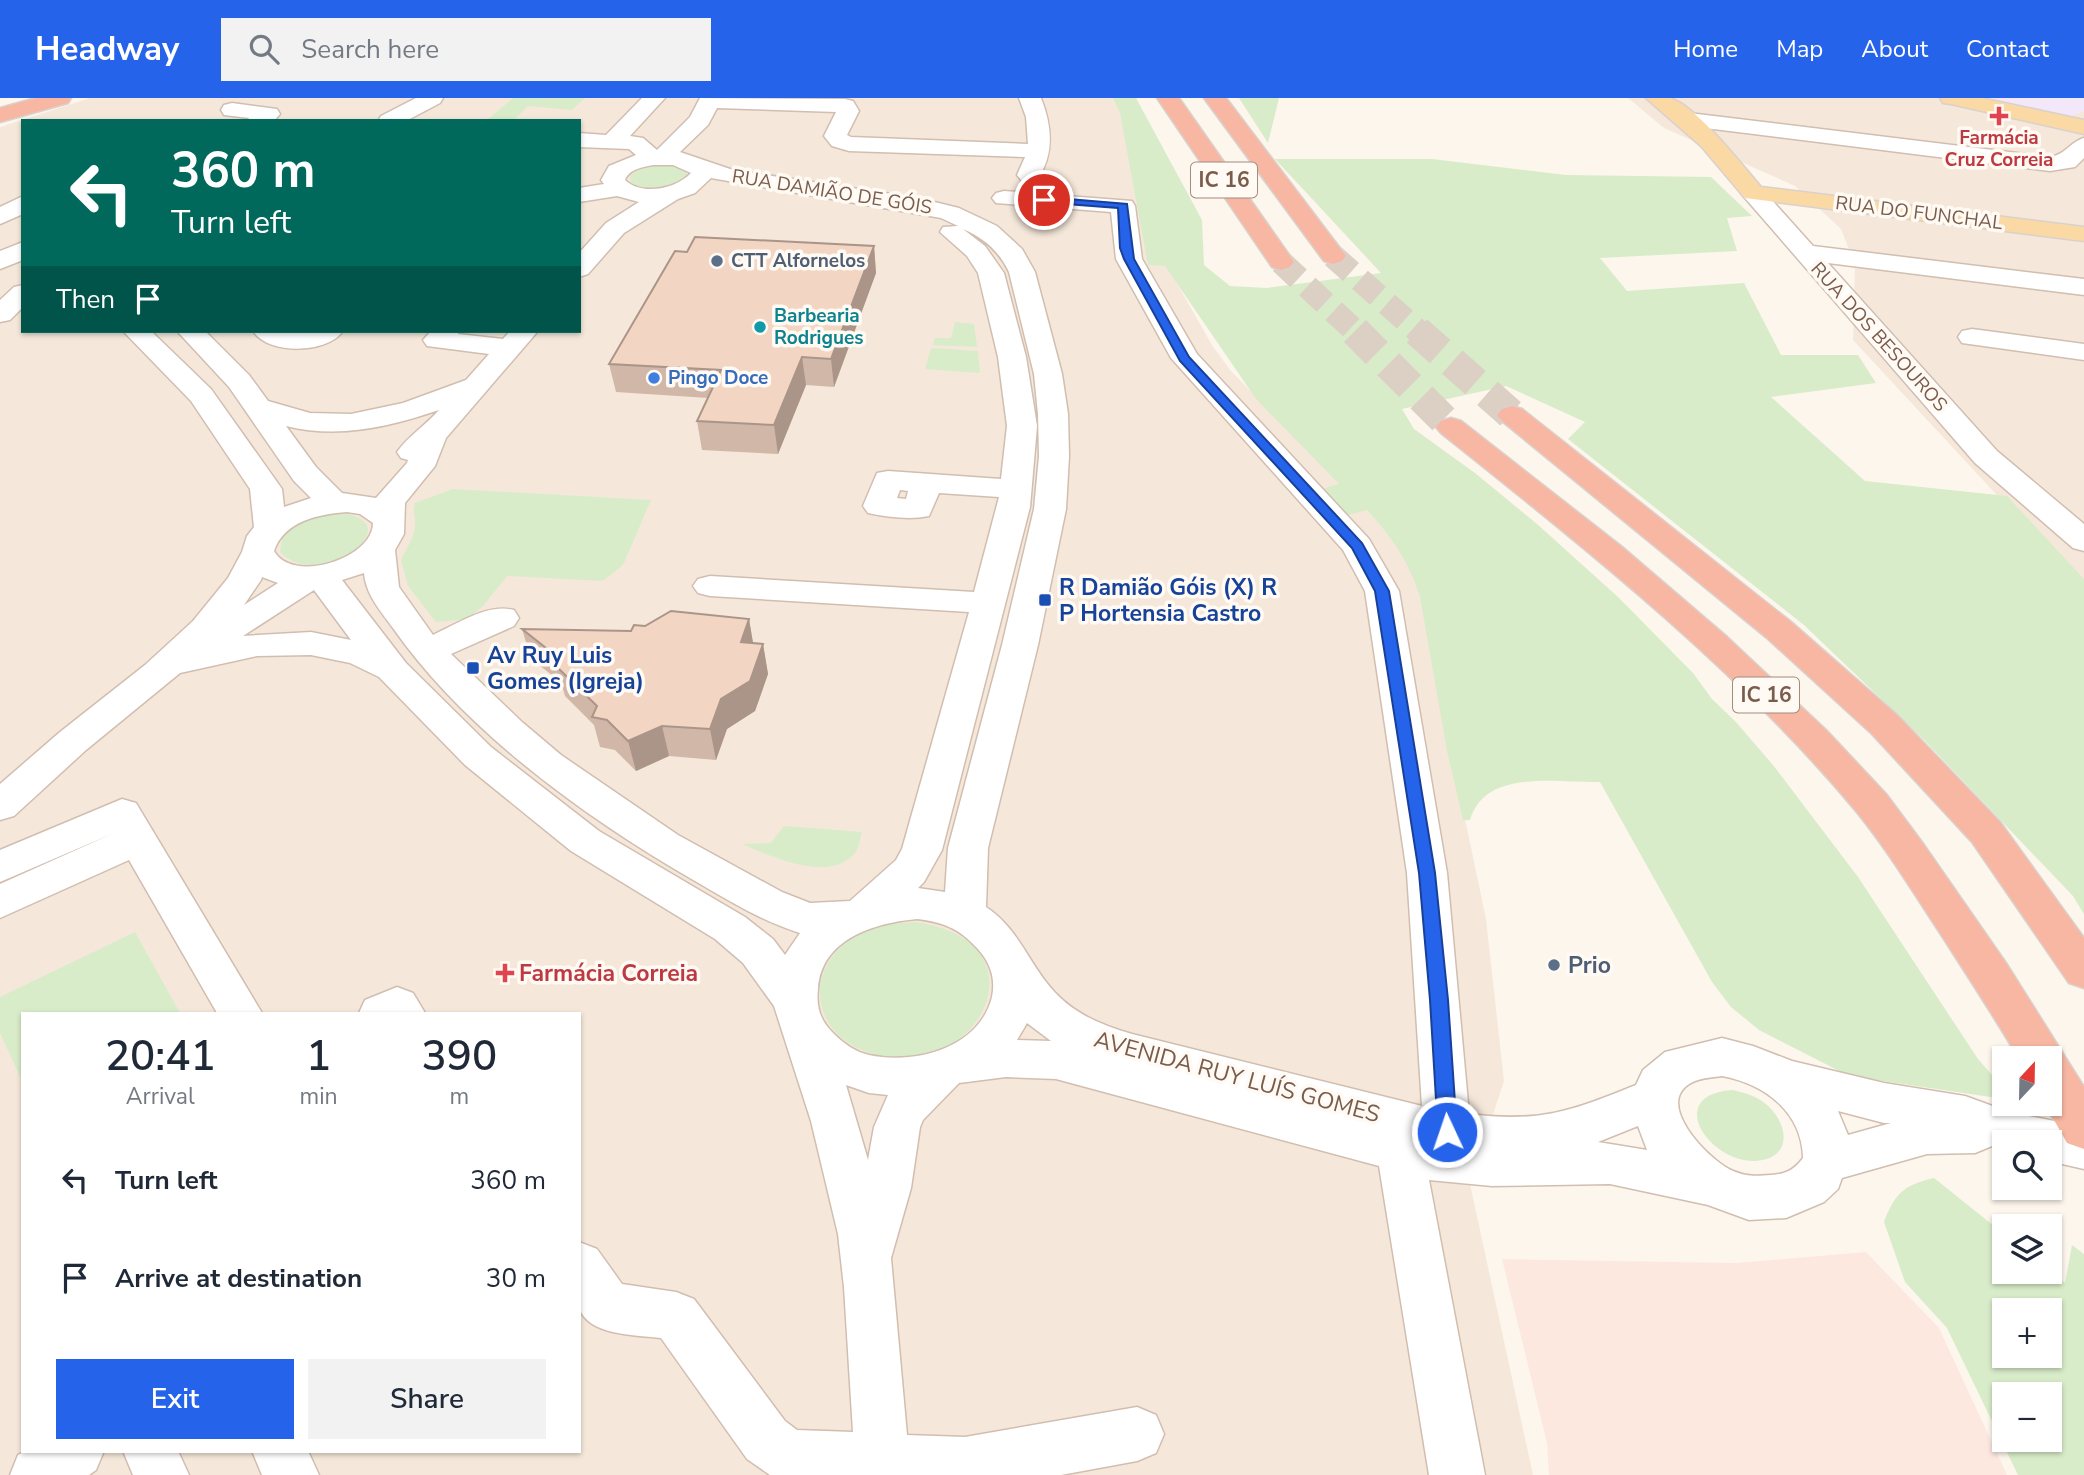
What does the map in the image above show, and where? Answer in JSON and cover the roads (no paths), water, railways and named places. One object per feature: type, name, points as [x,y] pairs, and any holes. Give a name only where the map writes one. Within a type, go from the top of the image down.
[{"type":"highway","points":[[0,112],[33,98]]},
{"type":"highway","points":[[0,112],[60,98]]},
{"type":"highway","name":"IC 16","points":[[1168,98],[1281,262]]},
{"type":"highway","name":"IC 16","points":[[1214,98],[1333,256]]},
{"type":"highway","name":"IC 16","points":[[1512,415],[1779,630],[1885,725],[1986,832],[2084,971]]},
{"type":"highway","name":"IC 16","points":[[1451,427],[1602,549],[1732,663],[1858,788],[1904,845],[2035,1046]]},
{"type":"highway","points":[[2062,1091],[2084,1129]]},
{"type":"main road","name":"RUA DOS BESOUROS","points":[[1657,98],[1689,120],[1715,145],[1753,193]]},
{"type":"main road","points":[[1951,98],[2084,127]]},
{"type":"main road","name":"RUA DO FUNCHAL","points":[[1753,193],[2084,234]]},
{"type":"street","points":[[393,119],[432,98]]},
{"type":"street","points":[[611,142],[654,98]]},
{"type":"street","points":[[960,226],[1004,198],[1028,176],[1035,164],[1039,122],[1030,98]]},
{"type":"street","points":[[581,191],[620,180],[658,158],[707,106],[845,106],[848,111],[835,136],[849,144],[1038,151]]},
{"type":"street","points":[[615,228],[675,192],[701,180],[704,173],[698,165],[694,144],[707,106]]},
{"type":"street","points":[[232,109],[268,114],[261,119]]},
{"type":"street","points":[[1689,120],[2050,164],[2067,162],[2084,145]]},
{"type":"street","points":[[581,140],[635,143],[658,158]]},
{"type":"street","points":[[581,268],[615,228],[624,206],[620,180],[625,154],[611,142]]},
{"type":"street","name":"RUA DAMIÃO DE GÓIS","points":[[658,158],[698,165],[729,176],[918,205],[960,226],[991,273],[999,299],[1012,357],[1022,426],[1015,498],[922,850],[910,871],[860,913]]},
{"type":"street","points":[[581,182],[620,180]]},
{"type":"street","name":"RUA DAMIÃO DE GÓIS","points":[[620,180],[644,195],[745,191],[837,204],[988,231],[1013,254],[1022,272],[1048,374],[1055,456],[1050,509],[1020,645],[968,848],[965,914]]},
{"type":"street","name":"RUA DOS BESOUROS","points":[[1753,193],[1986,457],[2084,541]]},
{"type":"street","points":[[1004,198],[1123,206],[1129,259],[1185,358],[1357,546],[1382,591],[1427,873],[1439,1000],[1447,1132]]},
{"type":"street","points":[[0,217],[21,205]]},
{"type":"street","points":[[0,237],[21,242]]},
{"type":"street","points":[[0,261],[21,251]]},
{"type":"street","points":[[1804,253],[2084,287]]},
{"type":"street","points":[[0,282],[21,292]]},
{"type":"street","points":[[0,314],[21,295]]},
{"type":"street","points":[[0,325],[21,318]]},
{"type":"street","points":[[138,333],[201,395],[266,489],[263,563],[275,571],[291,576],[316,575],[353,566],[384,534]]},
{"type":"street","points":[[192,333],[239,381],[305,474],[335,502],[369,505],[378,509],[384,534]]},
{"type":"street","points":[[268,333],[276,339],[294,340],[326,333]]},
{"type":"street","points":[[444,333],[437,340],[518,339]]},
{"type":"street","points":[[1972,337],[2084,352]]},
{"type":"street","points":[[168,667],[215,618],[248,576],[264,541],[297,511],[335,502],[366,486],[432,436],[518,339]]},
{"type":"street","points":[[258,407],[311,422],[370,420],[432,403],[477,385]]},
{"type":"street","points":[[432,436],[419,468],[392,497],[388,506],[382,588],[427,651],[509,731],[591,796],[664,845],[767,903],[798,916],[827,920],[894,904],[943,906],[965,914],[994,935],[1012,963],[1015,990],[1007,1019],[988,1044],[950,1067],[905,1108],[897,1127],[890,1155],[887,1188],[867,1259]]},
{"type":"street","points":[[926,483],[1015,498],[1050,509]]},
{"type":"street","points":[[2031,495],[2084,503]]},
{"type":"street","points":[[0,806],[81,734],[168,667],[316,575]]},
{"type":"street","points":[[316,575],[393,671],[478,756],[585,841],[730,928],[758,951],[821,1051],[846,1067],[876,1076],[909,1078],[950,1067]]},
{"type":"street","points":[[710,586],[989,603]]},
{"type":"street","points":[[427,651],[502,618]]},
{"type":"street","points":[[979,642],[1020,645]]},
{"type":"street","points":[[168,667],[256,645],[315,643],[369,656],[393,671]]},
{"type":"street","points":[[0,867],[122,813],[239,1012]]},
{"type":"street","points":[[0,902],[138,839]]},
{"type":"street","points":[[860,913],[832,928],[810,949],[798,974],[799,1016],[836,1125],[867,1259],[883,1470]]},
{"type":"street","name":"AVENIDA RUY LUÍS GOMES","points":[[1012,963],[1031,1000],[1045,1014],[1066,1028],[1089,1037],[1159,1058],[1447,1132],[1515,1139],[1548,1137],[1597,1125],[1617,1113],[1656,1098]]},
{"type":"street","points":[[383,1012],[397,1005],[402,1012]]},
{"type":"street","name":"AVENIDA RUY LUÍS GOMES","points":[[950,1067],[1006,1058],[1056,1060],[1430,1158],[1492,1165],[1610,1163],[1713,1185]]},
{"type":"street","points":[[1703,1058],[1743,1061],[1764,1068],[1783,1079],[1814,1109],[1828,1145],[1826,1162],[1818,1178],[1803,1190],[1784,1197],[1762,1198],[1737,1194],[1713,1185],[1692,1171],[1674,1154],[1662,1136],[1656,1116],[1656,1098],[1661,1083],[1671,1071],[1703,1058]]},
{"type":"street","points":[[1783,1079],[1884,1103],[1965,1116],[2004,1130]]},
{"type":"street","points":[[1826,1162],[1927,1134],[1992,1132]]},
{"type":"street","points":[[2062,1143],[2084,1148]]},
{"type":"street","points":[[1400,1152],[1457,1475]]},
{"type":"street","points":[[581,1268],[607,1306],[676,1316],[766,1440],[781,1452],[795,1457],[883,1470],[965,1465],[1137,1434]]},
{"type":"street","points":[[38,1475],[74,1453]]},
{"type":"street","points":[[151,1453],[161,1475]]},
{"type":"street","points":[[280,1453],[291,1475]]},
{"type":"tunnel","points":[[1333,256],[1419,332]]},
{"type":"tunnel","points":[[1281,262],[1356,332]]},
{"type":"tunnel","points":[[1417,331],[1512,415]]},
{"type":"tunnel","points":[[1356,332],[1451,427]]},
{"type":"place","name":"Farmácia Cruz Correia","points":[[1999,116]]},
{"type":"place","name":"CTT Alfornelos","points":[[717,261]]},
{"type":"place","name":"Barbearia Rodrigues","points":[[760,327]]},
{"type":"place","name":"Pingo Doce","points":[[654,378]]},
{"type":"place","name":"R Damião Góis (X) R P Hortensia Castro","points":[[1045,600]]},
{"type":"place","name":"Av Ruy Luis Gomes (Igreja)","points":[[473,668]]},
{"type":"place","name":"Prio","points":[[1554,965]]},
{"type":"place","name":"Farmácia Correia","points":[[505,973]]}]
